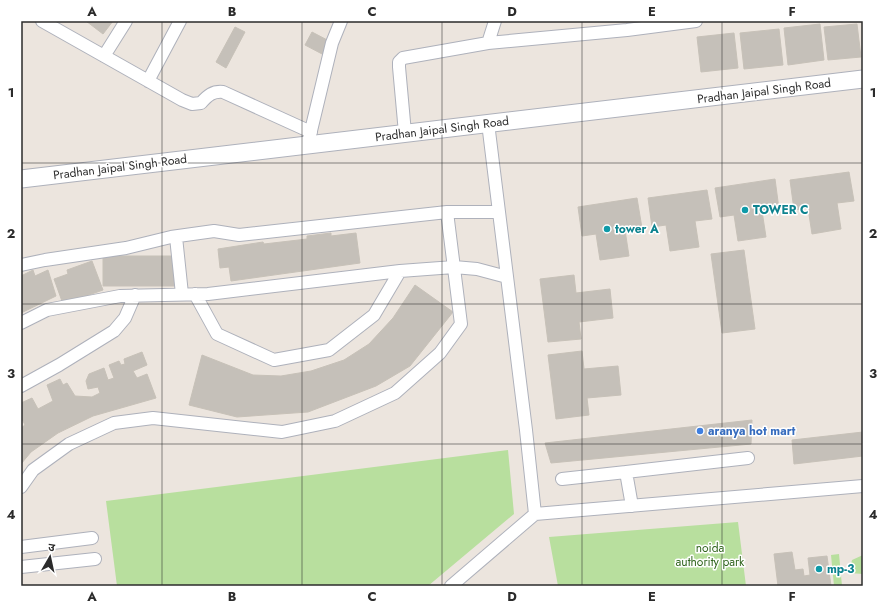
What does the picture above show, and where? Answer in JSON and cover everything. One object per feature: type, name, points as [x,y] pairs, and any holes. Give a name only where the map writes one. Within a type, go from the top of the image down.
[{"type":"street","points":[[42,21],[192,104],[201,103],[207,96],[215,91],[223,92],[309,139],[332,43],[341,21]]},
{"type":"street","points":[[104,56],[126,21]]},
{"type":"street","points":[[148,81],[180,21]]},
{"type":"street","points":[[488,43],[495,21]]},
{"type":"street","points":[[405,133],[399,67],[400,60],[403,58],[488,43],[629,26],[696,21]]},
{"type":"street","name":"Pradhan Jaipal Singh Road","points":[[21,179],[309,139],[405,133],[863,79]]},
{"type":"street","points":[[488,124],[534,514]]},
{"type":"street","points":[[21,265],[126,248],[176,236],[214,231],[239,235],[448,212],[499,212]]},
{"type":"street","points":[[21,487],[33,470],[70,444],[114,423],[153,418],[282,432],[335,420],[395,393],[440,353],[461,324],[448,212]]},
{"type":"street","points":[[176,236],[182,294]]},
{"type":"street","points":[[21,323],[47,310],[120,296],[208,294],[400,271],[454,267],[477,269],[507,277]]},
{"type":"street","points":[[195,294],[217,334],[274,360],[329,350],[374,315],[400,271]]},
{"type":"street","points":[[21,386],[59,365],[114,331],[125,318],[136,295]]},
{"type":"street","points":[[562,479],[748,458]]},
{"type":"street","points":[[626,472],[632,506]]},
{"type":"street","points":[[452,586],[534,514],[863,486]]},
{"type":"street","points":[[21,547],[92,538]]},
{"type":"street","points":[[21,568],[95,559]]},
{"type":"green space","points":[[508,450],[514,514],[428,586],[117,586],[106,501]]},
{"type":"green space","name":"noida authority park","points":[[738,522],[746,586],[558,586],[549,537]]},
{"type":"green space","points":[[839,554],[842,586],[834,586],[831,555]]},
{"type":"green space","points":[[863,555],[863,574],[849,573],[852,560]]},
{"type":"building","points":[[86,21],[113,21],[103,34]]},
{"type":"building","points":[[820,24],[824,60],[788,65],[784,28]]},
{"type":"building","points":[[857,24],[861,57],[828,60],[824,27]]},
{"type":"building","points":[[235,27],[245,32],[226,68],[216,62]]},
{"type":"building","points":[[779,29],[783,65],[744,69],[740,33]]},
{"type":"building","points":[[312,32],[331,42],[324,55],[305,45]]},
{"type":"building","points":[[734,33],[738,68],[701,72],[697,37]]},
{"type":"building","points":[[849,172],[854,201],[837,203],[841,229],[812,234],[808,208],[794,210],[790,180]]},
{"type":"building","name":"TOWER C","points":[[775,179],[779,209],[762,211],[766,237],[738,241],[734,215],[720,217],[715,188]]},
{"type":"building","points":[[707,190],[712,219],[695,221],[699,247],[670,251],[666,225],[652,227],[648,198]]},
{"type":"building","name":"tower A","points":[[637,198],[642,228],[625,230],[629,256],[600,260],[596,234],[582,236],[578,207]]},
{"type":"building","points":[[331,233],[331,236],[356,233],[360,263],[231,281],[229,267],[220,268],[218,249],[263,242],[264,244],[307,239],[307,236]]},
{"type":"building","points":[[744,250],[755,329],[722,333],[711,254]]},
{"type":"building","points":[[103,256],[174,256],[174,286],[103,286]]},
{"type":"building","points":[[92,261],[103,290],[63,304],[54,279],[68,274],[67,270]]},
{"type":"building","points":[[33,270],[35,276],[48,270],[56,296],[21,313],[21,276]]},
{"type":"building","points":[[574,275],[576,293],[610,289],[613,318],[579,322],[581,339],[548,342],[540,279]]},
{"type":"building","points":[[415,285],[453,312],[410,366],[376,386],[308,412],[237,417],[189,405],[202,355],[253,375],[281,376],[311,371],[344,360],[369,344],[393,318]]},
{"type":"building","points":[[582,351],[584,369],[618,366],[621,395],[587,398],[589,415],[556,419],[548,355]]},
{"type":"building","points":[[142,352],[147,365],[133,371],[137,378],[147,374],[156,398],[93,416],[58,433],[31,452],[21,464],[21,428],[25,425],[21,417],[21,403],[32,398],[38,409],[53,401],[47,385],[60,379],[63,385],[67,383],[75,396],[92,397],[100,393],[98,387],[88,389],[86,381],[89,374],[104,368],[108,380],[114,378],[109,365],[119,361],[121,365],[125,364],[124,359]]},
{"type":"building","name":"aranya hot mart","points":[[752,420],[751,444],[551,463],[545,443]]},
{"type":"building","points":[[863,432],[863,456],[794,464],[792,440]]},
{"type":"building","name":"mp-3","points":[[792,552],[795,570],[803,569],[804,576],[810,575],[808,558],[827,556],[831,586],[778,586],[774,554]]},
{"type":"place","name":"TOWER C","points":[[745,210]]},
{"type":"place","name":"tower A","points":[[607,229]]},
{"type":"place","name":"aranya hot mart","points":[[700,431]]},
{"type":"place","name":"mp-3","points":[[819,569]]}]
